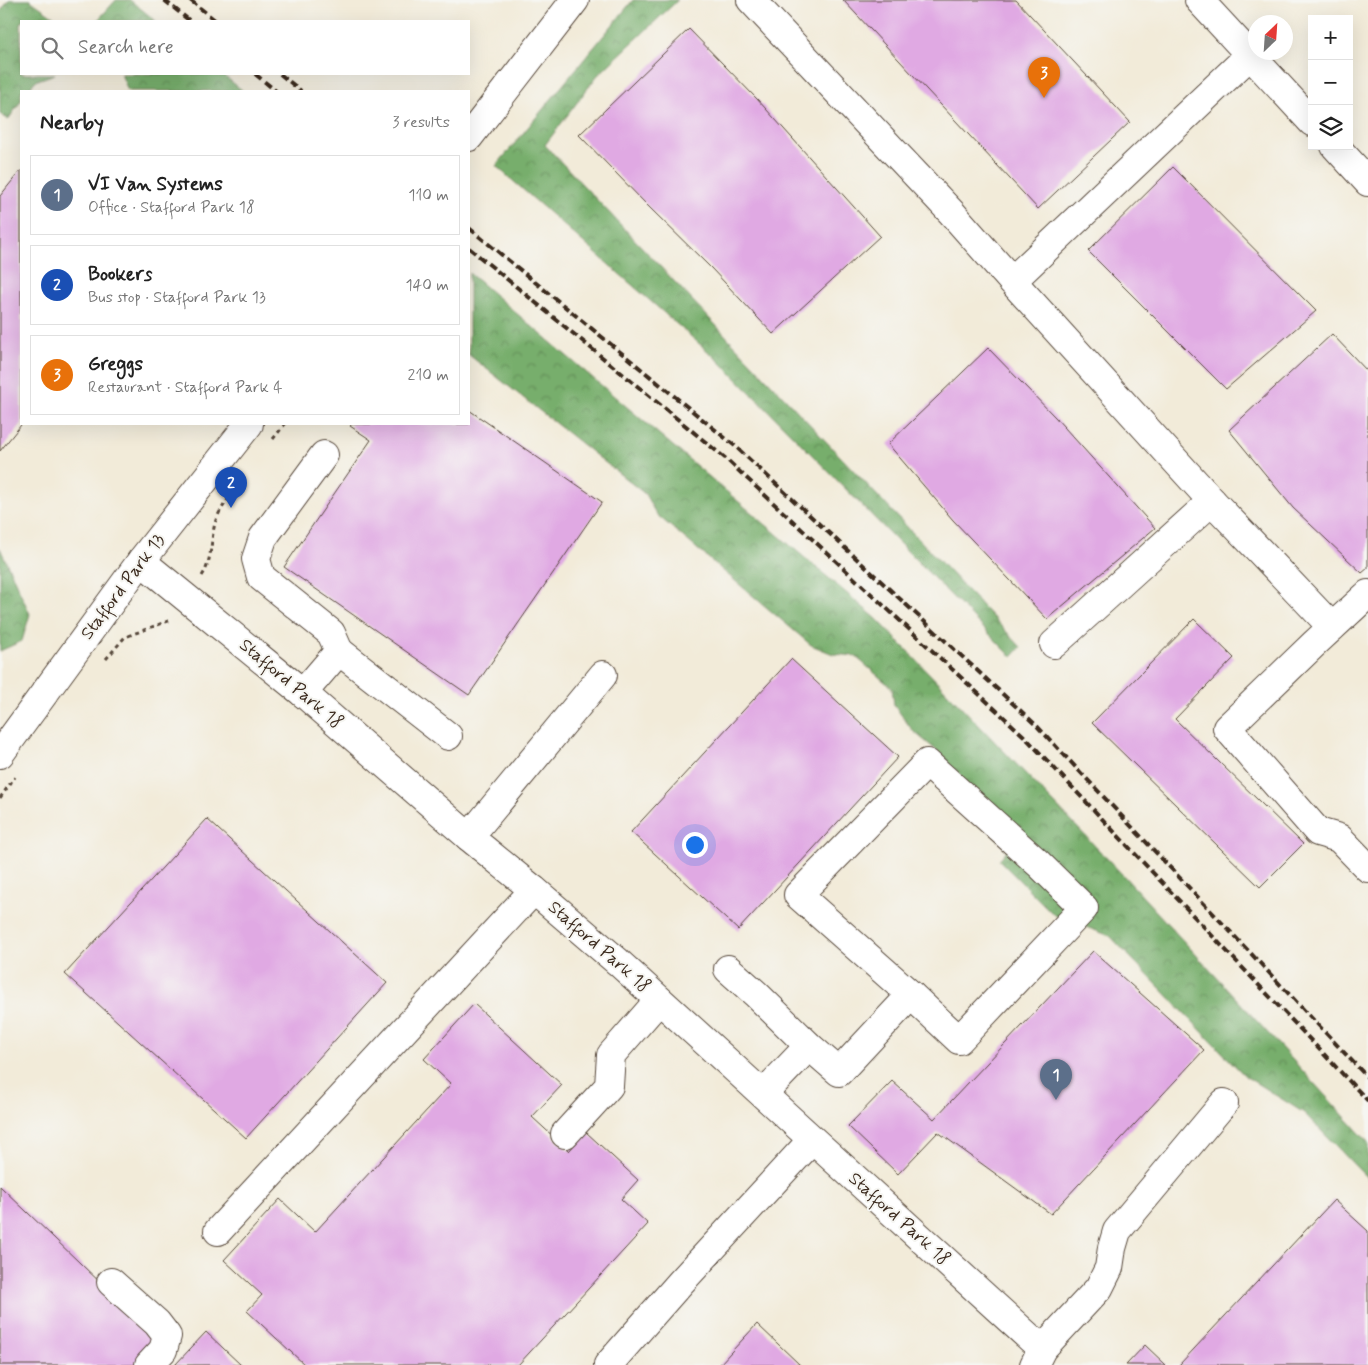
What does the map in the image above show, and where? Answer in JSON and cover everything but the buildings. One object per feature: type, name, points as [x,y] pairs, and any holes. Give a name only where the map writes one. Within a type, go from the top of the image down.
[{"type":"street","points":[[475,129],[575,0]]},
{"type":"street","points":[[751,0],[952,213],[1212,501],[1323,635]]},
{"type":"street","points":[[1199,0],[1248,54]]},
{"type":"street","points":[[1012,281],[1248,58]]},
{"type":"street","points":[[1254,60],[1308,118]]},
{"type":"street","points":[[1339,150],[1368,182]]},
{"type":"street","name":"Stafford Park 13","points":[[0,754],[141,561],[248,425]]},
{"type":"street","points":[[324,455],[263,538],[256,559],[261,576],[331,633],[339,651],[448,736]]},
{"type":"street","points":[[1054,644],[1212,501]]},
{"type":"street","name":"Stafford Park 18","points":[[141,561],[303,693],[469,837],[611,956],[812,1140],[1038,1357]]},
{"type":"street","points":[[1368,594],[1227,728],[1318,832],[1339,838],[1368,868]]},
{"type":"street","points":[[303,693],[339,651]]},
{"type":"street","points":[[469,837],[603,675]]},
{"type":"street","points":[[927,763],[1039,864],[1084,908],[959,1040],[911,994],[798,895],[927,763]]},
{"type":"street","points":[[218,1231],[534,890]]},
{"type":"street","points":[[728,969],[839,1072],[911,994]]},
{"type":"street","points":[[565,1134],[609,1086],[611,1055],[659,1000]]},
{"type":"street","points":[[763,1094],[809,1046]]},
{"type":"street","points":[[1038,1357],[1098,1288],[1109,1268],[1117,1231],[1224,1103]]},
{"type":"street","points":[[608,1365],[681,1282],[812,1140]]},
{"type":"street","points":[[111,1282],[157,1323],[168,1336],[163,1350],[149,1365]]},
{"type":"path","points":[[272,440],[284,425]]},
{"type":"path","points":[[102,663],[125,637],[170,621],[207,568],[217,518],[244,476]]},
{"type":"path","points":[[0,798],[18,774]]},
{"type":"green space","points":[[9,0],[30,0],[59,20],[20,20],[20,75],[52,75],[35,81],[29,90],[20,90],[20,102],[8,120],[0,114],[0,12]]},
{"type":"green space","points":[[116,0],[130,0],[155,20],[98,20]]},
{"type":"green space","points":[[633,0],[678,0],[597,76],[545,145],[1021,647],[1012,657],[719,361],[496,166]]},
{"type":"green space","points":[[121,75],[223,75],[242,90],[128,90]]},
{"type":"green space","points":[[470,274],[877,619],[1121,873],[1368,1142],[1368,1179],[1304,1113],[1245,1076],[1110,936],[1054,915],[999,860],[1008,849],[957,798],[942,755],[913,731],[894,705],[892,688],[855,656],[833,654],[811,645],[656,514],[645,494],[470,356]]},
{"type":"green space","points":[[0,548],[30,614],[22,641],[0,651]]},
{"type":"railway","points":[[164,0],[189,20]]},
{"type":"railway","points":[[190,0],[215,20]]},
{"type":"railway","points":[[256,75],[275,90]]},
{"type":"railway","points":[[281,75],[300,90]]},
{"type":"railway","points":[[470,229],[735,446],[1036,725],[1368,1078]]},
{"type":"railway","points":[[470,249],[725,458],[1024,736],[1368,1101]]},
{"type":"place","name":"Greggs","points":[[1044,98]]},
{"type":"place","name":"Bookers","points":[[231,508]]},
{"type":"place","name":"VI Van Systems","points":[[1056,1100]]}]
